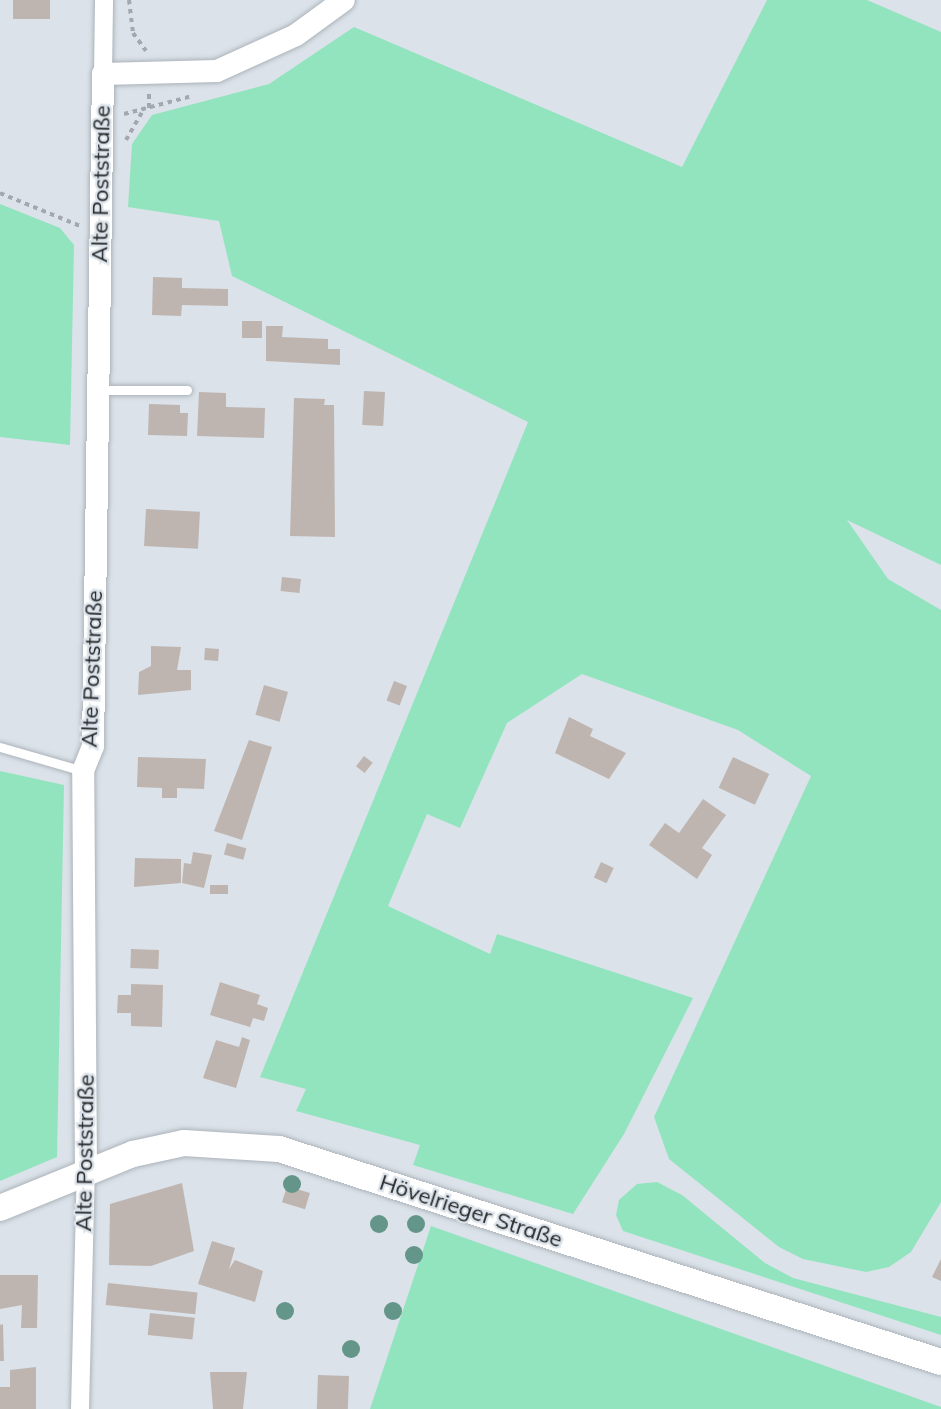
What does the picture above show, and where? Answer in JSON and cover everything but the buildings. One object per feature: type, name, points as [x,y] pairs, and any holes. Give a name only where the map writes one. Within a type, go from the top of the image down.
[{"type":"main road","name":"Hövelrieger Straße","points":[[0,1208],[86,1171],[184,1143],[279,1149],[941,1362]]},
{"type":"street","name":"Alte Poststraße","points":[[80,1409],[86,1171],[83,771],[93,746],[104,0]]},
{"type":"street","points":[[103,74],[217,71],[296,35],[344,0]]},
{"type":"lane","points":[[99,390],[187,390]]},
{"type":"lane","points":[[0,747],[83,771]]},
{"type":"path","points":[[129,0],[132,33],[146,51]]},
{"type":"path","points":[[0,193],[100,234]]},
{"type":"green space","points":[[767,0],[867,0],[941,32],[941,565],[847,520],[888,579],[941,610],[941,1202],[911,1252],[889,1267],[866,1272],[803,1259],[779,1247],[669,1159],[654,1117],[811,776],[738,730],[582,674],[507,723],[460,828],[427,814],[388,906],[490,954],[497,934],[693,998],[624,1134],[573,1214],[413,1165],[420,1145],[296,1111],[306,1089],[260,1077],[528,422],[232,276],[219,221],[128,207],[132,144],[152,115],[269,84],[354,27],[682,167]]},
{"type":"green space","points":[[0,204],[60,228],[74,245],[70,445],[0,437]]},
{"type":"green space","points":[[0,771],[64,785],[57,1157],[0,1181]]},
{"type":"green space","points":[[657,1182],[682,1195],[765,1263],[793,1278],[941,1317],[941,1335],[623,1231],[616,1215],[619,1200],[637,1184]]},
{"type":"green space","points":[[431,1226],[941,1407],[941,1409],[370,1409]]}]
